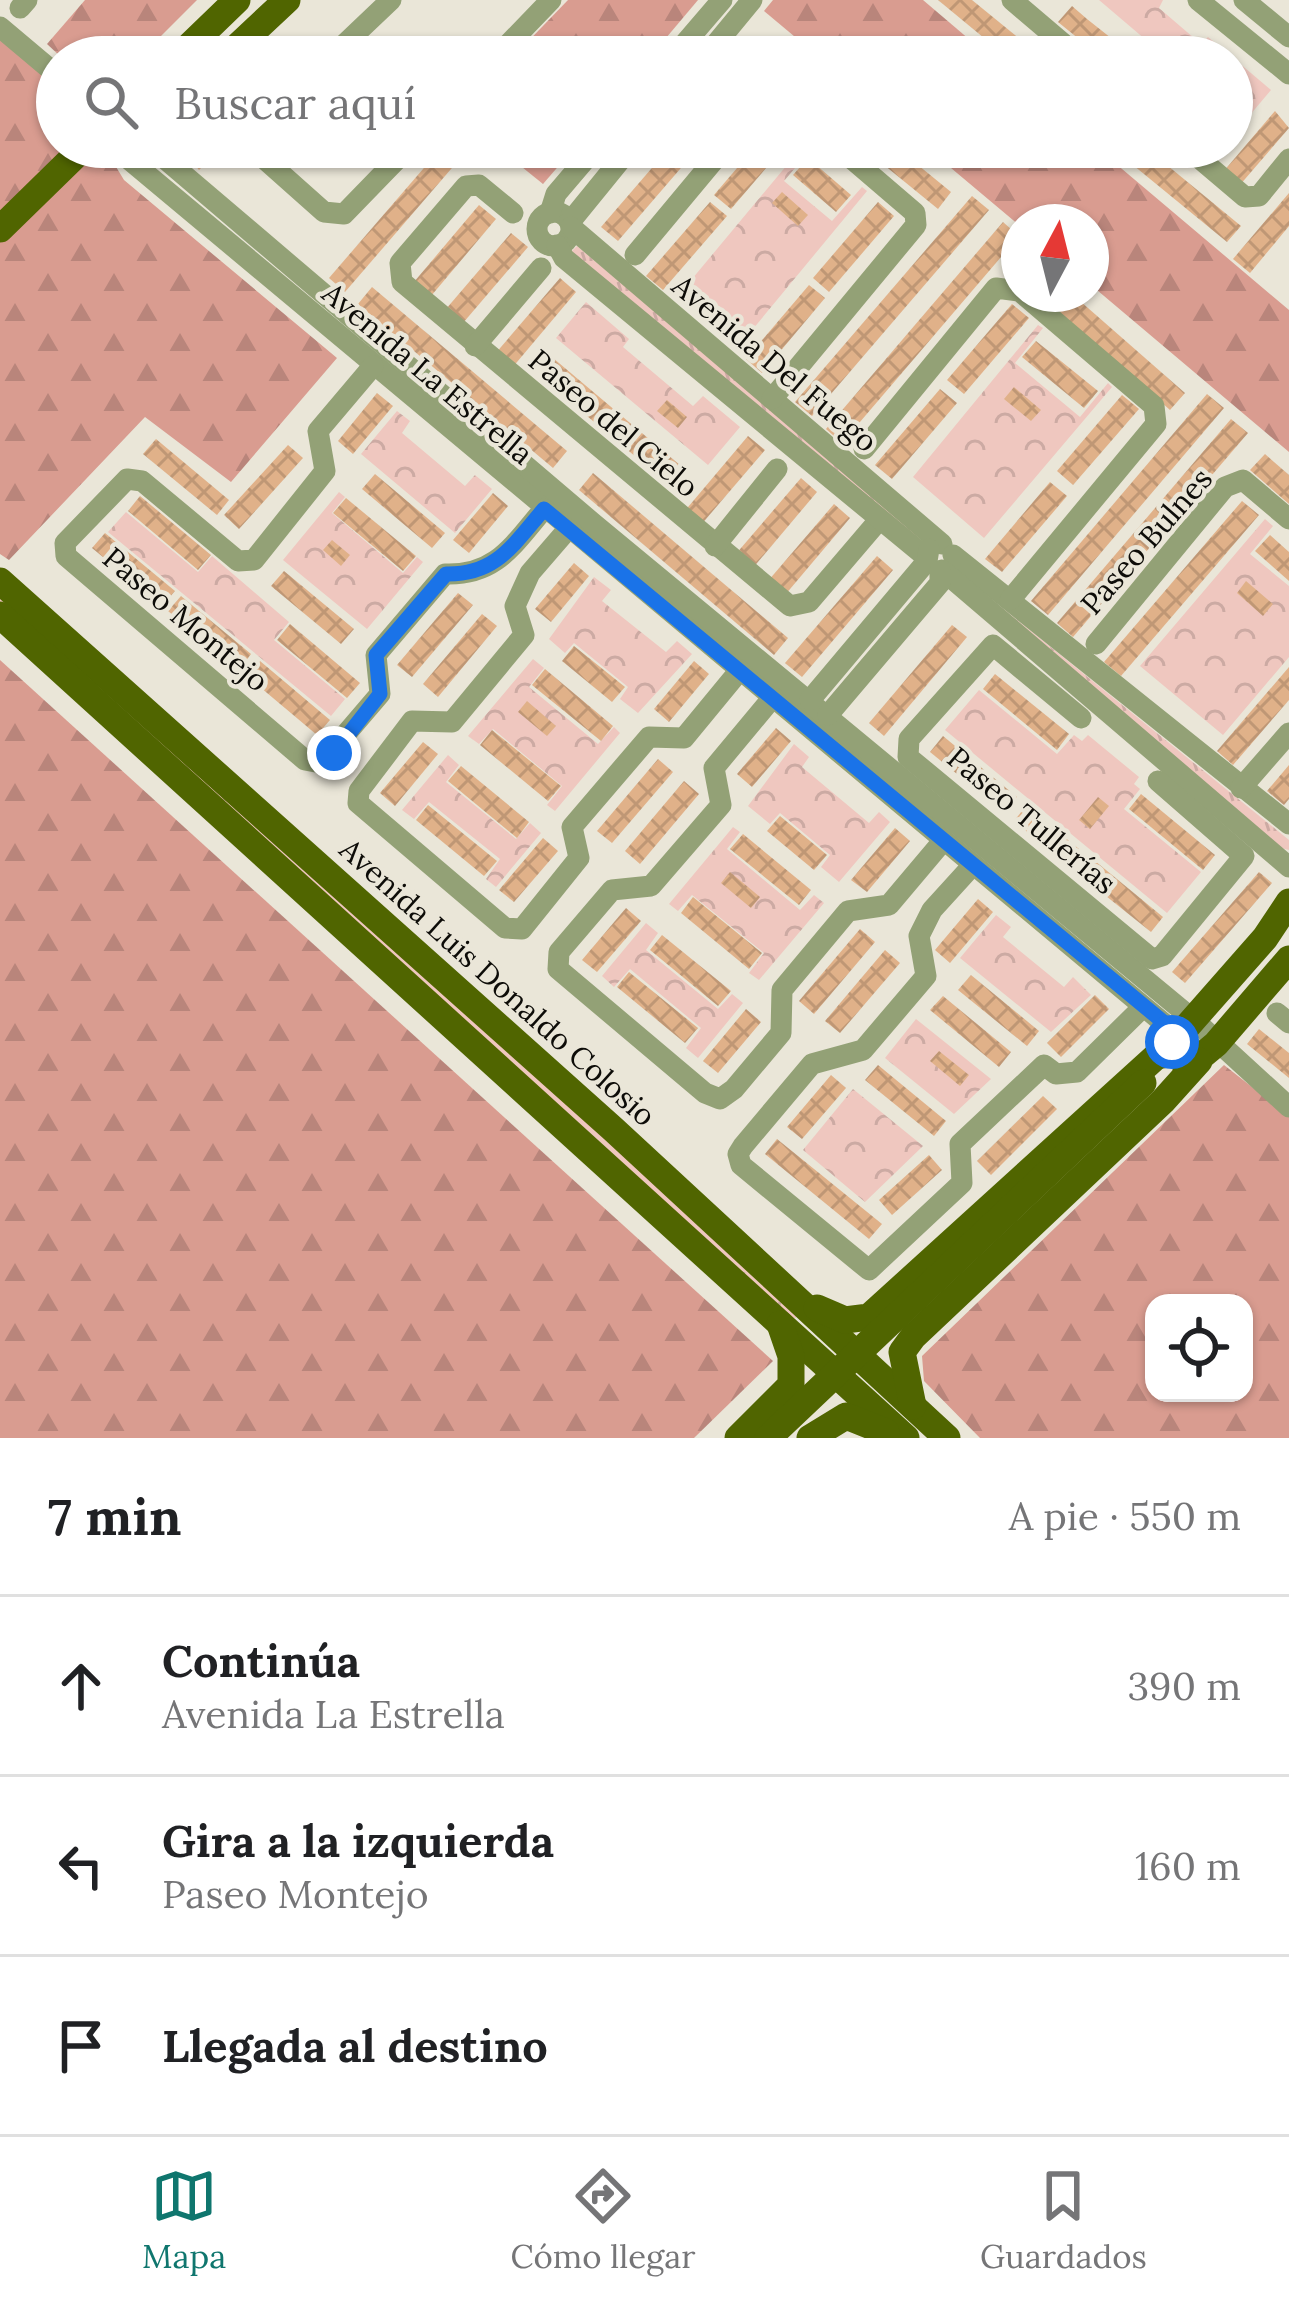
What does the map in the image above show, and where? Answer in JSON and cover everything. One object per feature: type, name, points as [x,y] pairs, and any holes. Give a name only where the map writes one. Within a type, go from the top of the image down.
[{"type":"main road","points":[[199,36],[236,0]]},
{"type":"main road","points":[[248,36],[286,0]]},
{"type":"main road","points":[[0,230],[63,168]]},
{"type":"main road","name":"Avenida Luis Donaldo Colosio","points":[[0,580],[786,1308],[906,1438]]},
{"type":"main road","name":"Avenida Luis Donaldo Colosio","points":[[0,615],[786,1308],[913,1406],[946,1438]]},
{"type":"main road","points":[[783,1438],[1147,1087],[1182,1032],[1289,902]]},
{"type":"main road","points":[[913,1406],[902,1352],[913,1337],[1163,1101],[1289,958]]},
{"type":"main road","points":[[738,1438],[791,1385],[786,1308],[845,1319],[869,1317],[1182,1032]]},
{"type":"main road","points":[[768,1438],[1147,1087],[1206,1054]]},
{"type":"main road","points":[[811,1438],[846,1416],[865,1420],[896,1438]]},
{"type":"street","points":[[353,36],[391,0]]},
{"type":"street","points":[[516,36],[551,0]]},
{"type":"street","points":[[691,36],[722,0]]},
{"type":"street","points":[[722,36],[752,0]]},
{"type":"street","points":[[1012,0],[1054,36]]},
{"type":"street","points":[[1198,0],[1242,36]]},
{"type":"street","points":[[1244,0],[1274,7],[1289,37]]},
{"type":"street","points":[[0,27],[36,58]]},
{"type":"street","points":[[1253,45],[1289,74]]},
{"type":"street","points":[[1211,168],[1245,197],[1259,196],[1289,159]]},
{"type":"street","name":"Avenida La Estrella","points":[[138,168],[368,372],[458,424]]},
{"type":"street","name":"Avenida La Estrella","points":[[174,168],[458,424],[661,591],[827,715],[838,738],[939,846],[1137,1014],[1182,1032]]},
{"type":"street","points":[[275,168],[324,212],[344,214],[389,168]]},
{"type":"street","points":[[562,227],[556,194],[578,168]]},
{"type":"street","points":[[562,227],[613,168]]},
{"type":"street","points":[[634,255],[707,168]]},
{"type":"street","points":[[776,394],[916,225],[915,213],[862,168]]},
{"type":"street","name":"Paseo del Cielo","points":[[513,214],[479,185],[466,186],[400,263],[402,282],[790,606],[808,602],[875,525]]},
{"type":"street","name":"Avenida Del Fuego","points":[[562,227],[776,394],[938,560],[1250,849],[1289,867]]},
{"type":"street","name":"Avenida Del Fuego","points":[[562,227],[564,258],[875,525],[1014,595],[1289,824]]},
{"type":"street","points":[[475,346],[541,268]]},
{"type":"street","points":[[864,449],[996,288],[1001,289]]},
{"type":"street","points":[[1014,595],[1156,424],[1154,406],[1044,312]]},
{"type":"street","name":"Paseo Montejo","points":[[368,372],[318,431],[325,471],[254,560],[238,561],[142,481],[127,479],[65,543],[66,556],[305,760],[321,763],[380,694],[376,655],[446,574],[474,575],[504,555],[538,516]]},
{"type":"street","name":"Avenida La Estrella","points":[[488,449],[538,516],[562,535],[661,591],[735,676],[767,704],[838,738],[1182,1032]]},
{"type":"street","points":[[715,546],[777,469]]},
{"type":"street","name":"Paseo Bulnes","points":[[1096,644],[1240,471],[1289,519]]},
{"type":"street","points":[[562,535],[530,573],[515,606],[524,635],[452,722],[412,721],[358,790],[358,803],[506,928],[522,929],[532,920],[579,859],[572,827],[649,737],[684,738],[735,676]]},
{"type":"street","points":[[809,700],[938,560]]},
{"type":"street","points":[[827,715],[940,584],[938,560]]},
{"type":"street","name":"Paseo Tullerías","points":[[1081,718],[993,645],[909,739],[908,757],[1152,959],[1162,956],[1250,849]]},
{"type":"street","points":[[767,704],[714,768],[721,805],[651,886],[612,890],[559,952],[558,969],[705,1094],[720,1099],[734,1090],[781,1033],[782,990],[848,911],[889,905],[939,846]]},
{"type":"street","points":[[1244,784],[1289,733]]},
{"type":"street","points":[[1158,781],[1250,849]]},
{"type":"street","points":[[968,870],[932,910],[919,936],[926,976],[863,1050],[812,1064],[743,1146],[738,1154],[741,1165],[868,1270],[962,1183],[960,1144],[1044,1065],[1056,1074],[1077,1072],[1137,1014]]},
{"type":"street","points":[[1182,1032],[1206,1054],[1289,1107]]},
{"type":"green space","points":[[85,0],[197,0],[161,36],[54,36]]},
{"type":"green space","points":[[568,0],[698,0],[668,36],[533,36]]},
{"type":"green space","points":[[773,0],[923,0],[965,36],[794,36],[764,11]]},
{"type":"green space","points":[[1099,0],[1163,0],[1159,8],[1192,36],[1141,36]]},
{"type":"green space","points":[[0,37],[36,69],[36,168],[117,168],[124,180],[337,358],[231,482],[145,417],[9,560],[0,554]]},
{"type":"green space","points":[[1253,75],[1271,90],[1253,111]]},
{"type":"green space","points":[[523,168],[557,168],[543,184]]},
{"type":"green space","points":[[784,168],[795,168],[784,181],[832,221],[862,187],[867,191],[748,335],[687,285]]},
{"type":"green space","points":[[951,168],[1121,168],[1289,310],[1289,452],[1109,300],[1109,204],[1001,204],[1001,210]]},
{"type":"green space","points":[[577,246],[923,535],[917,543],[570,253]]},
{"type":"green space","points":[[586,302],[629,339],[623,347],[693,406],[703,396],[740,427],[708,465],[556,338]]},
{"type":"green space","points":[[1038,325],[1043,328],[1015,363],[1080,417],[1108,383],[1112,387],[984,538],[913,477]]},
{"type":"green space","points":[[397,411],[410,421],[402,433],[465,486],[475,475],[492,489],[455,533],[361,454]]},
{"type":"green space","points":[[339,492],[345,497],[332,513],[403,573],[417,557],[423,562],[367,629],[283,560]]},
{"type":"green space","points":[[126,512],[198,572],[212,556],[289,622],[274,640],[345,699],[331,716],[108,532]]},
{"type":"green space","points":[[1265,519],[1273,526],[1250,554],[1289,586],[1289,657],[1223,735],[1140,666]]},
{"type":"green space","points":[[594,577],[611,590],[602,601],[666,652],[677,641],[692,654],[638,713],[620,699],[628,687],[574,643],[565,653],[549,639]]},
{"type":"green space","points":[[964,577],[1289,840],[1289,850],[1281,848]]},
{"type":"green space","points":[[0,594],[796,1311],[796,1318],[788,1318],[599,1141],[0,607]]},
{"type":"green space","points":[[533,659],[544,668],[529,687],[598,744],[614,727],[620,733],[555,811],[547,805],[562,786],[493,729],[479,744],[468,736]]},
{"type":"green space","points":[[0,660],[773,1361],[694,1438],[0,1438]]},
{"type":"green space","points":[[979,690],[1057,754],[1074,735],[1082,741],[1088,735],[1139,777],[1134,784],[1140,789],[1124,809],[1201,872],[1167,913],[945,730]]},
{"type":"green space","points":[[794,744],[809,757],[802,767],[869,823],[879,812],[890,822],[839,882],[821,867],[830,855],[780,813],[770,824],[748,806]]},
{"type":"green space","points":[[448,755],[459,765],[446,782],[516,839],[530,823],[541,833],[496,887],[486,879],[500,859],[429,802],[414,819],[402,810]]},
{"type":"green space","points":[[733,827],[740,832],[727,849],[800,910],[814,895],[824,903],[759,980],[749,973],[764,953],[692,895],[678,911],[669,904]]},
{"type":"green space","points":[[996,915],[1011,927],[1003,937],[1064,987],[1073,977],[1091,995],[1051,1032],[960,958]]},
{"type":"green space","points":[[646,923],[658,933],[646,950],[718,1009],[732,994],[743,1003],[698,1058],[686,1048],[701,1028],[630,969],[614,987],[602,976]]},
{"type":"green space","points":[[916,1019],[991,1079],[954,1114],[885,1058]]},
{"type":"green space","points":[[1224,1065],[1289,1116],[1289,1438],[980,1438],[924,1381],[922,1356]]},
{"type":"green space","points":[[853,1089],[923,1146],[865,1202],[803,1150]]},
{"type":"building","points":[[938,0],[972,0],[1016,36],[982,36]]},
{"type":"building","points":[[1072,6],[1109,36],[1075,36],[1058,22]]},
{"type":"building","points":[[1275,111],[1289,128],[1239,186],[1223,172],[1253,168],[1253,137]]},
{"type":"building","points":[[424,168],[452,168],[345,292],[329,278]]},
{"type":"building","points":[[652,168],[681,168],[618,241],[601,227]]},
{"type":"building","points":[[737,168],[766,168],[731,209],[714,195]]},
{"type":"building","points":[[799,168],[820,168],[851,195],[836,212],[793,175]]},
{"type":"building","points":[[888,168],[922,168],[951,192],[938,209]]},
{"type":"building","points":[[1137,168],[1171,168],[1241,226],[1227,242]]},
{"type":"building","points":[[782,192],[808,215],[798,226],[772,203]]},
{"type":"building","points":[[1289,193],[1289,226],[1250,273],[1233,259]]},
{"type":"building","points":[[972,196],[989,210],[812,416],[795,402]]},
{"type":"building","points":[[710,202],[727,216],[663,290],[646,276]]},
{"type":"building","points":[[878,202],[894,216],[829,292],[813,278]]},
{"type":"building","points":[[479,205],[496,219],[431,296],[414,282]]},
{"type":"building","points":[[1001,224],[1001,257],[842,443],[826,429]]},
{"type":"building","points":[[511,233],[528,247],[463,323],[446,309]]},
{"type":"building","points":[[560,278],[576,292],[512,368],[495,354]]},
{"type":"building","points":[[809,285],[825,298],[762,373],[746,359]]},
{"type":"building","points":[[372,287],[567,451],[553,468],[358,304]]},
{"type":"building","points":[[1005,312],[1022,312],[1029,318],[964,394],[947,380]]},
{"type":"building","points":[[1059,312],[1093,312],[1185,393],[1170,410]]},
{"type":"building","points":[[1036,341],[1098,391],[1084,408],[1022,357]]},
{"type":"building","points":[[553,358],[687,471],[673,488],[538,375]]},
{"type":"building","points":[[1014,387],[1041,410],[1031,421],[1004,399]]},
{"type":"building","points":[[940,389],[957,403],[892,479],[875,465]]},
{"type":"building","points":[[377,393],[393,406],[353,454],[338,441]]},
{"type":"building","points":[[1207,394],[1224,408],[1048,615],[1031,601]]},
{"type":"building","points":[[1122,395],[1139,409],[1073,485],[1057,471]]},
{"type":"building","points":[[667,400],[687,417],[678,428],[657,411]]},
{"type":"building","points":[[1231,419],[1248,433],[1073,637],[1057,623]]},
{"type":"building","points":[[748,436],[765,450],[700,526],[683,513]]},
{"type":"building","points":[[156,439],[229,500],[217,515],[143,454]]},
{"type":"building","points":[[288,445],[303,458],[239,529],[224,515]]},
{"type":"building","points":[[1265,454],[1289,475],[1289,504],[1250,470]]},
{"type":"building","points":[[593,473],[788,638],[774,655],[579,490]]},
{"type":"building","points":[[375,474],[445,533],[432,548],[362,489]]},
{"type":"building","points":[[801,478],[817,492],[752,569],[735,555]]},
{"type":"building","points":[[1050,482],[1067,496],[1002,572],[985,559]]},
{"type":"building","points":[[493,493],[508,506],[469,553],[453,540]]},
{"type":"building","points":[[140,496],[211,555],[198,570],[128,511]]},
{"type":"building","points":[[346,498],[416,556],[403,571],[333,513]]},
{"type":"building","points":[[1242,501],[1259,515],[1121,676],[1104,662]]},
{"type":"building","points":[[834,504],[850,518],[785,595],[768,581]]},
{"type":"building","points":[[105,533],[175,591],[162,606],[92,548]]},
{"type":"building","points":[[1270,535],[1289,552],[1289,581],[1255,551]]},
{"type":"building","points":[[332,540],[350,555],[341,566],[323,550]]},
{"type":"building","points":[[877,556],[893,570],[802,677],[785,663]]},
{"type":"building","points":[[574,563],[589,576],[551,622],[535,609]]},
{"type":"building","points":[[284,571],[354,629],[341,644],[271,586]]},
{"type":"building","points":[[1246,581],[1273,604],[1263,616],[1237,593]]},
{"type":"building","points":[[458,593],[473,605],[412,677],[397,665]]},
{"type":"building","points":[[181,596],[251,654],[239,670],[168,611]]},
{"type":"building","points":[[482,614],[497,626],[438,697],[423,684]]},
{"type":"building","points":[[290,624],[360,683],[347,698],[277,640]]},
{"type":"building","points":[[952,625],[967,637],[884,736],[869,723]]},
{"type":"building","points":[[574,646],[625,687],[612,702],[562,661]]},
{"type":"building","points":[[260,661],[330,720],[317,735],[247,676]]},
{"type":"building","points":[[694,661],[709,674],[669,722],[654,709]]},
{"type":"building","points":[[1289,667],[1289,700],[1233,765],[1217,751]]},
{"type":"building","points":[[545,669],[613,726],[601,741],[532,685]]},
{"type":"building","points":[[995,674],[1069,734],[1057,750],[983,689]]},
{"type":"building","points":[[527,701],[556,726],[547,736],[518,712]]},
{"type":"building","points":[[776,728],[791,741],[752,787],[737,774]]},
{"type":"building","points":[[492,730],[561,786],[548,801],[480,745]]},
{"type":"building","points":[[943,736],[1017,797],[1005,813],[930,752]]},
{"type":"building","points":[[423,742],[438,754],[395,806],[380,793]]},
{"type":"building","points":[[658,759],[673,772],[612,843],[597,831]]},
{"type":"building","points":[[1289,765],[1289,799],[1284,805],[1267,791]]},
{"type":"building","points":[[461,766],[529,822],[517,838],[448,781]]},
{"type":"building","points":[[684,781],[699,794],[640,864],[625,851]]},
{"type":"building","points":[[1141,794],[1215,855],[1203,870],[1129,809]]},
{"type":"building","points":[[1098,797],[1109,806],[1090,829],[1079,820]]},
{"type":"building","points":[[428,805],[497,861],[484,876],[416,820]]},
{"type":"building","points":[[1026,806],[1079,849],[1066,864],[1014,821]]},
{"type":"building","points":[[780,816],[827,855],[814,870],[767,831]]},
{"type":"building","points":[[895,828],[910,841],[867,892],[851,880]]},
{"type":"building","points":[[743,834],[811,890],[799,905],[730,849]]},
{"type":"building","points":[[543,838],[558,851],[514,902],[499,890]]},
{"type":"building","points":[[1089,856],[1163,917],[1151,932],[1076,872]]},
{"type":"building","points":[[730,872],[760,897],[751,908],[721,883]]},
{"type":"building","points":[[1259,872],[1272,883],[1185,983],[1172,972]]},
{"type":"building","points":[[693,897],[762,953],[749,969],[681,913]]},
{"type":"building","points":[[978,899],[993,912],[950,963],[935,950]]},
{"type":"building","points":[[626,908],[641,921],[597,972],[582,960]]},
{"type":"building","points":[[860,929],[875,942],[814,1014],[799,1001]]},
{"type":"building","points":[[662,935],[731,991],[718,1006],[650,950]]},
{"type":"building","points":[[885,950],[900,963],[840,1033],[825,1021]]},
{"type":"building","points":[[629,972],[698,1028],[685,1043],[617,987]]},
{"type":"building","points":[[971,975],[1039,1031],[1027,1046],[958,990]]},
{"type":"building","points":[[1095,995],[1109,1009],[1061,1057],[1047,1043]]},
{"type":"building","points":[[943,996],[1011,1052],[999,1067],[930,1010]]},
{"type":"building","points":[[746,1009],[761,1022],[718,1073],[703,1061]]},
{"type":"building","points":[[1259,1029],[1289,1053],[1289,1078],[1247,1044]]},
{"type":"building","points":[[939,1051],[969,1075],[960,1086],[930,1061]]},
{"type":"building","points":[[878,1065],[946,1121],[934,1136],[865,1080]]},
{"type":"building","points":[[831,1075],[846,1088],[802,1139],[787,1127]]},
{"type":"building","points":[[1043,1096],[1057,1109],[991,1175],[977,1161]]},
{"type":"building","points":[[777,1139],[882,1224],[869,1239],[765,1154]]},
{"type":"building","points":[[929,1155],[942,1170],[892,1215],[879,1200]]},
{"type":"route","points":[[334,753],[380,694],[376,655],[446,574],[474,575],[504,555],[544,509],[1179,1035],[1172,1042]]}]
